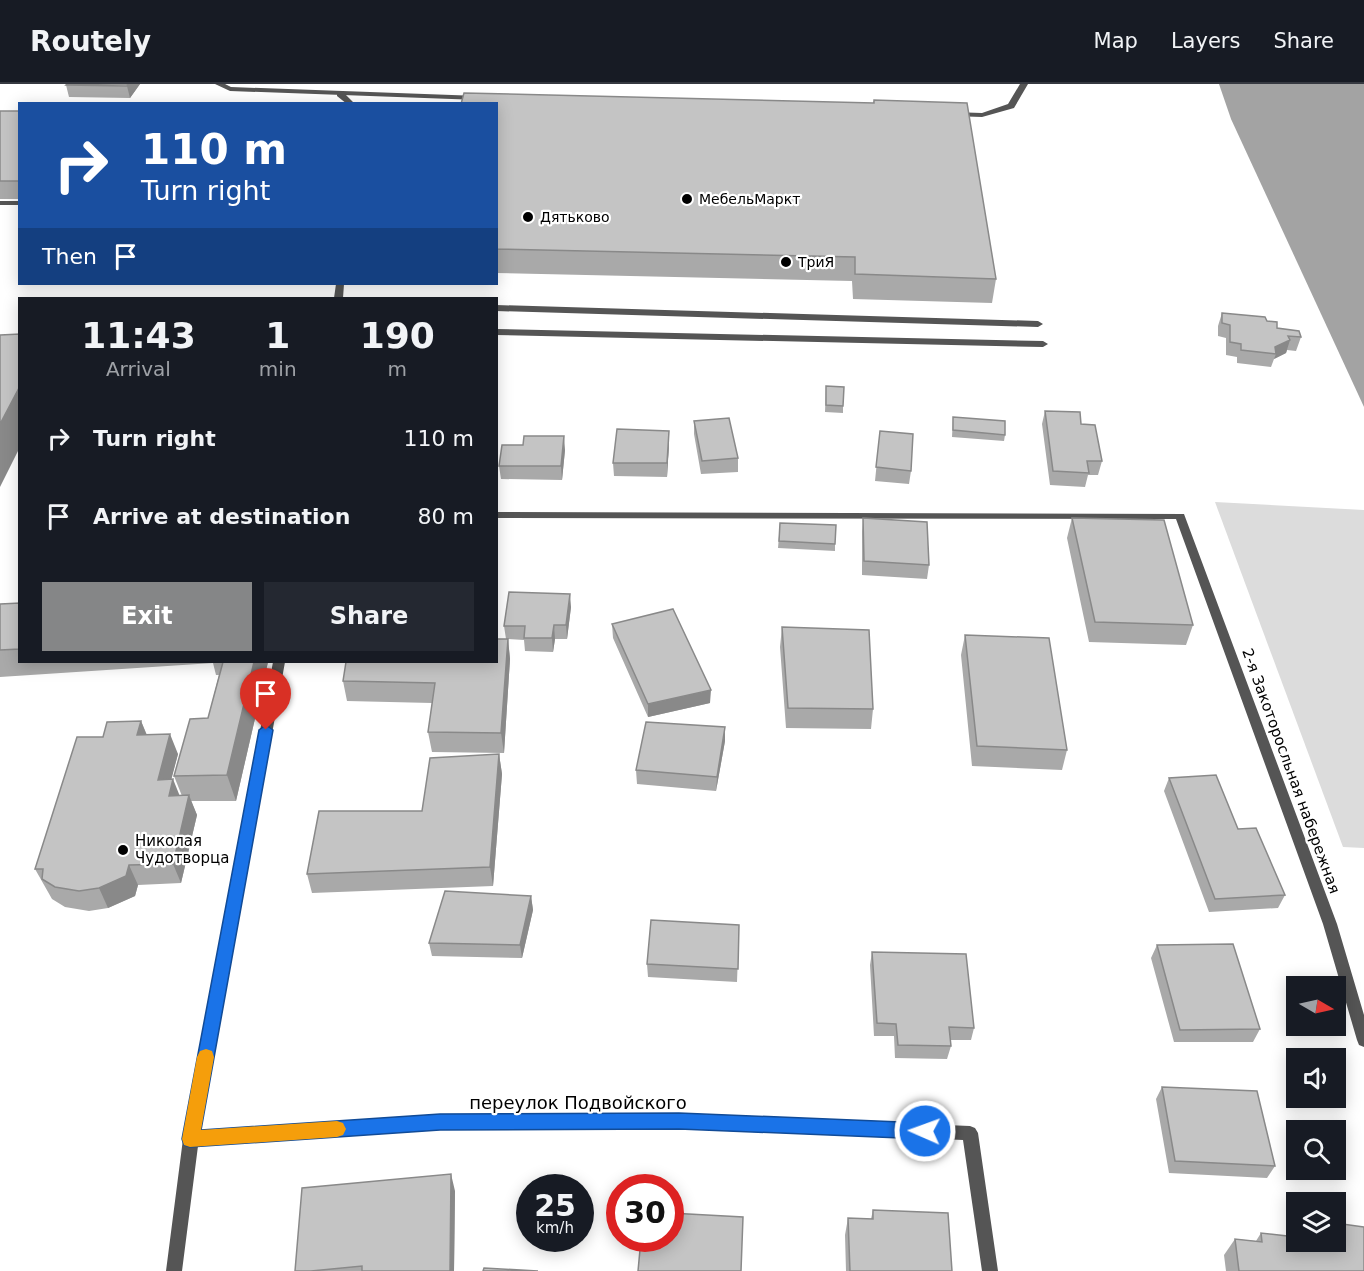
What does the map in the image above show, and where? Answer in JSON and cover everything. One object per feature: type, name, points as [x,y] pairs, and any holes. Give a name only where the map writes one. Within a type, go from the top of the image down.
[{"type":"street","points":[[219,84],[231,89],[484,99]]},
{"type":"street","points":[[947,114],[982,115],[1011,106],[1024,84]]},
{"type":"street","points":[[340,94],[350,102]]},
{"type":"street","points":[[0,203],[18,203]]},
{"type":"street","points":[[498,308],[1038,324]]},
{"type":"street","points":[[498,332],[1043,344]]},
{"type":"street","name":"2-я Закоторосльная набережная","points":[[498,515],[1180,516],[1330,924],[1364,1040]]},
{"type":"street","points":[[174,1271],[190,1139],[279,663]]},
{"type":"street","name":"переулок Подвойского","points":[[190,1139],[440,1122],[679,1121],[970,1133],[990,1271]]},
{"type":"shaded area","points":[[1219,84],[1364,84],[1364,407],[1231,119]]},
{"type":"shaded area","points":[[1215,502],[1364,510],[1364,848],[1343,847]]},
{"type":"building","points":[[67,84],[128,84],[127,86]]},
{"type":"building","name":"МебельМаркт","points":[[464,93],[874,103],[874,100],[967,103],[996,279],[855,274],[855,257],[498,249],[498,102],[462,102]]},
{"type":"building","points":[[0,111],[18,111],[18,181],[0,181]]},
{"type":"building","points":[[1222,313],[1265,317],[1267,321],[1277,322],[1277,328],[1299,331],[1301,337],[1288,336],[1290,340],[1275,347],[1276,354],[1241,350],[1241,344],[1230,342],[1230,325],[1222,323]]},
{"type":"building","points":[[18,334],[18,390],[0,424],[0,335]]},
{"type":"building","points":[[826,386],[844,387],[843,406],[826,405]]},
{"type":"building","points":[[1045,411],[1080,412],[1081,424],[1095,425],[1102,461],[1087,461],[1089,473],[1053,471]]},
{"type":"building","points":[[953,417],[1005,421],[1005,435],[953,430]]},
{"type":"building","points":[[729,418],[738,458],[702,461],[694,421]]},
{"type":"building","points":[[617,429],[669,431],[667,463],[613,463]]},
{"type":"building","points":[[880,431],[913,434],[911,471],[876,467]]},
{"type":"building","points":[[524,436],[564,436],[561,466],[499,466],[502,445],[523,445]]},
{"type":"building","points":[[863,518],[927,522],[929,565],[864,561]]},
{"type":"building","points":[[1072,518],[1164,520],[1193,625],[1095,622]]},
{"type":"building","points":[[780,523],[836,525],[835,544],[779,541]]},
{"type":"building","points":[[509,592],[570,594],[566,625],[554,625],[552,638],[524,638],[525,626],[504,626]]},
{"type":"building","points":[[18,603],[18,649],[0,650],[0,604]]},
{"type":"building","points":[[673,609],[711,690],[648,704],[612,624]]},
{"type":"building","points":[[782,627],[869,630],[873,709],[788,708]]},
{"type":"building","points":[[965,635],[1049,638],[1067,750],[977,746]]},
{"type":"building","points":[[498,639],[508,639],[501,733],[428,732],[435,683],[343,681],[346,663],[498,663]]},
{"type":"building","points":[[223,663],[254,663],[227,775],[174,776],[190,719],[208,718]]},
{"type":"building","name":"Николая Чудотворца","points":[[141,721],[137,735],[170,734],[158,780],[173,779],[169,796],[189,795],[173,864],[129,865],[126,876],[99,888],[79,891],[55,887],[42,879],[43,869],[35,869],[77,737],[103,737],[107,722]]},
{"type":"building","points":[[646,722],[725,727],[717,777],[636,770]]},
{"type":"building","points":[[499,754],[490,867],[307,874],[319,811],[422,811],[430,758]]},
{"type":"building","points":[[1216,775],[1238,829],[1256,828],[1285,895],[1215,899],[1169,778]]},
{"type":"building","points":[[445,891],[531,896],[520,945],[429,943]]},
{"type":"building","points":[[651,920],[739,925],[738,969],[647,964]]},
{"type":"building","points":[[1233,944],[1260,1029],[1180,1030],[1157,945]]},
{"type":"building","points":[[872,952],[966,954],[974,1028],[949,1027],[951,1046],[898,1045],[896,1024],[877,1023]]},
{"type":"building","points":[[1162,1087],[1257,1091],[1275,1166],[1175,1161]]},
{"type":"building","points":[[451,1174],[450,1271],[362,1271],[362,1266],[295,1271],[302,1188]]},
{"type":"building","points":[[873,1210],[948,1213],[952,1271],[850,1271],[848,1218],[873,1219]]},
{"type":"building","points":[[684,1214],[743,1217],[741,1271],[638,1271],[640,1252],[684,1252]]},
{"type":"building","points":[[1346,1225],[1364,1227],[1364,1271],[1239,1271],[1235,1239],[1262,1242],[1261,1233],[1286,1236],[1286,1252],[1346,1252]]},
{"type":"building","points":[[484,1268],[538,1271],[483,1271]]},
{"type":"slow traffic","points":[[206,1057],[190,1139],[337,1129]]},
{"type":"place","name":"МебельМаркт","points":[[687,199]]},
{"type":"place","name":"Дятьково","points":[[528,217]]},
{"type":"place","name":"ТриЯ","points":[[786,262]]},
{"type":"place","name":"Николая Чудотворца","points":[[123,850]]},
{"type":"route","points":[[266,730],[190,1139],[440,1122],[679,1121],[925,1131]]}]
